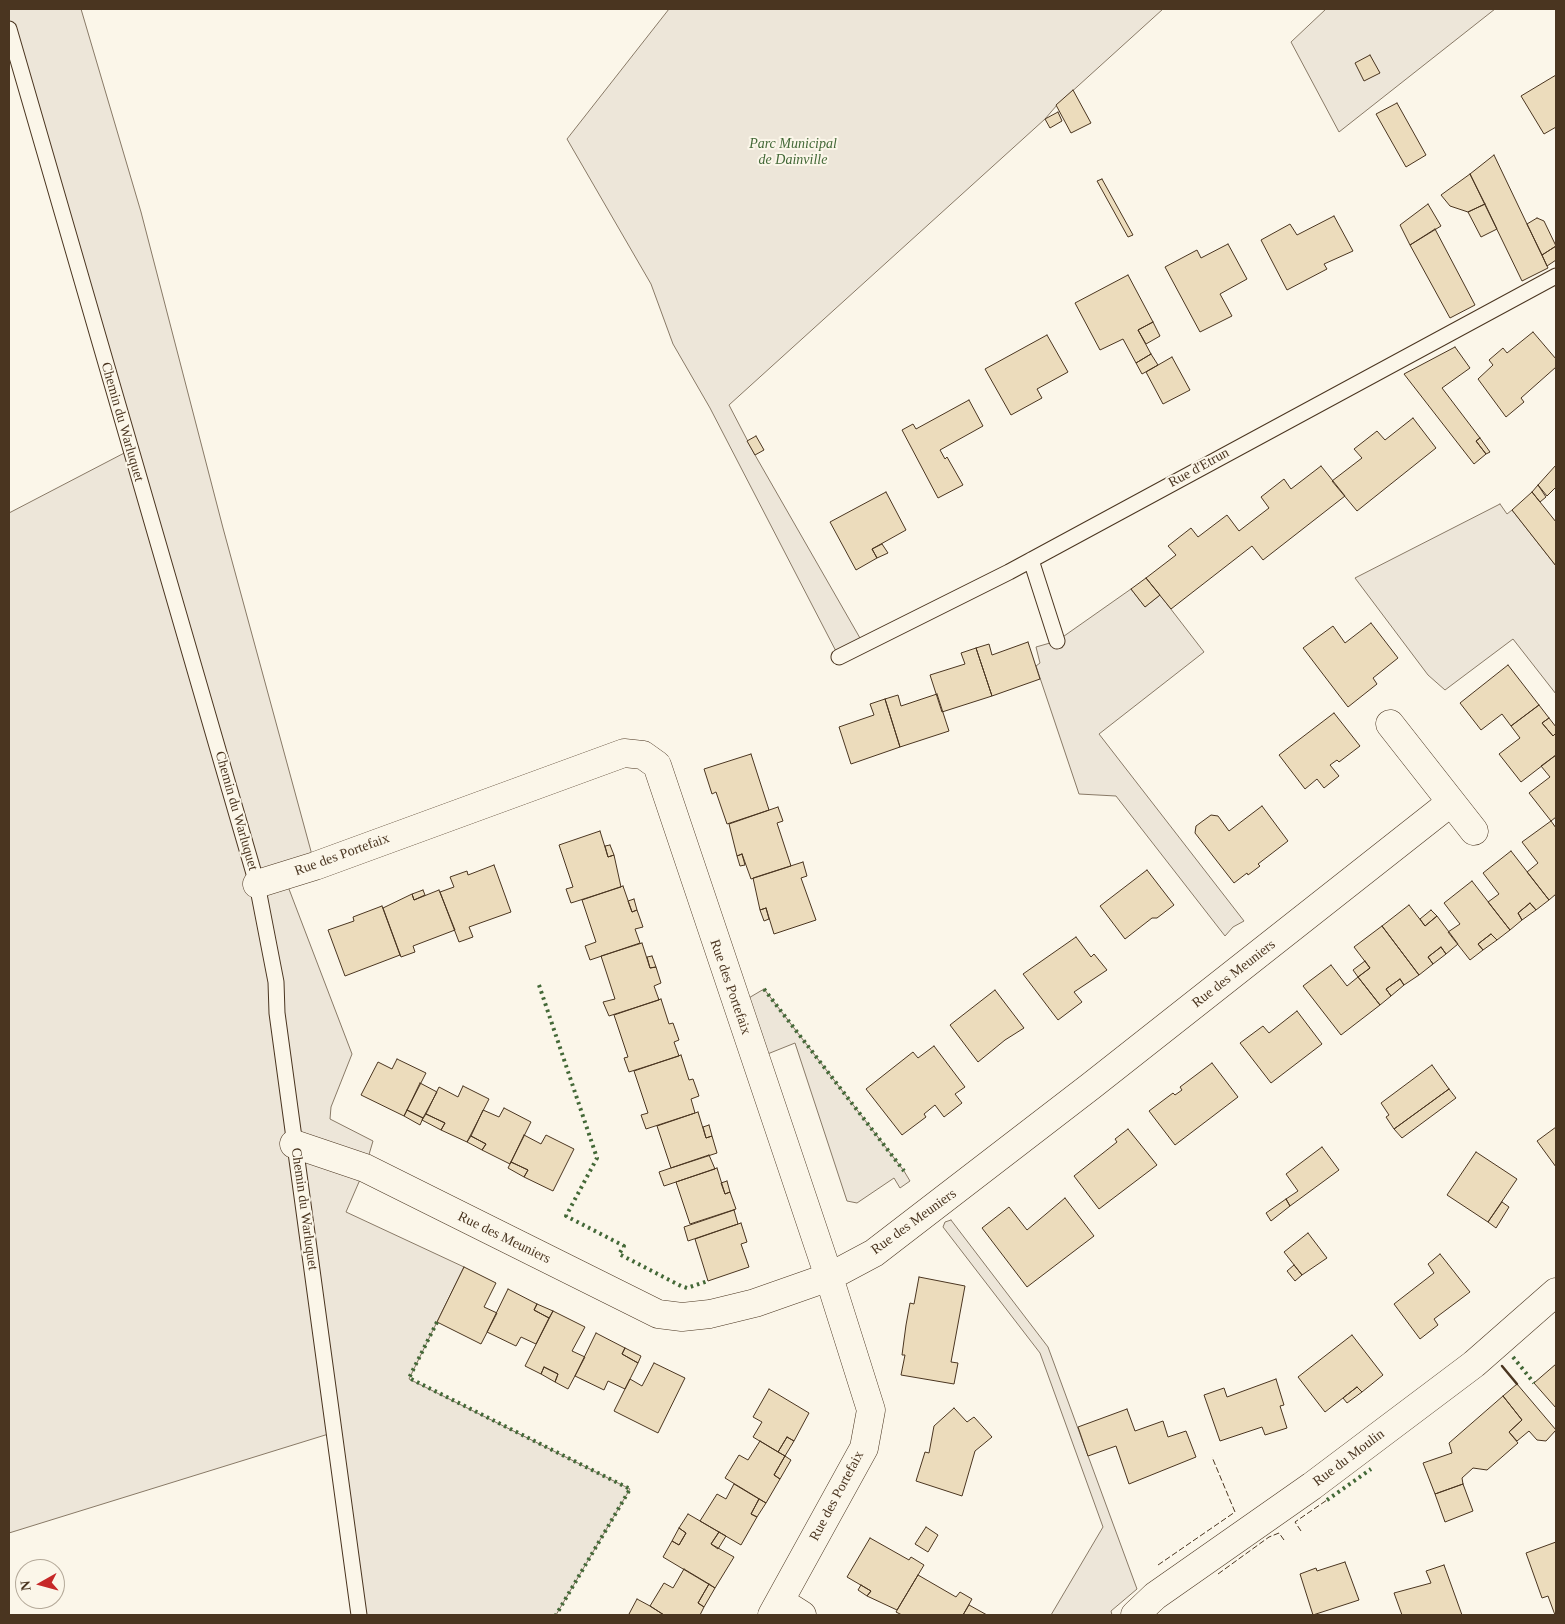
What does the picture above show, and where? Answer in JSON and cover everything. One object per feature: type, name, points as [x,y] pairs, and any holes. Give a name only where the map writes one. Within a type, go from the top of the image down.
[{"type":"street","points":[[1390,724],[1450,803],[1474,831]]},
{"type":"street","name":"Rue des Portefaix","points":[[257,884],[315,866],[624,753],[643,755],[656,765],[829,1277],[871,1410],[864,1448],[785,1611]]},
{"type":"street","name":"Rue des Meuniers","points":[[294,1144],[364,1168],[658,1314],[682,1318],[710,1314],[755,1303],[829,1277],[874,1253],[931,1211],[1450,803]]},
{"type":"street","name":"Rue du Moulin","points":[[1136,1615],[1161,1591],[1312,1486],[1474,1364],[1556,1292]]},
{"type":"lane","name":"Chemin du Warluquet","points":[[9,29],[257,884],[276,982],[276,1012],[359,1615]]},
{"type":"lane","name":"Rue d'Etrun","points":[[839,657],[1031,560],[1556,276]]},
{"type":"lane","points":[[1031,560],[1057,640]]},
{"type":"green space","points":[[9,9],[81,9],[141,212],[223,528],[315,866],[284,876],[352,1054],[331,1107],[330,1119],[373,1141],[365,1168],[346,1212],[464,1267],[409,1379],[630,1489],[556,1615],[359,1615],[335,1432],[9,1533],[9,513],[130,450],[9,29]]},
{"type":"green space","name":"Parc Municipal de Dainville","points":[[669,9],[1163,9],[1057,105],[1045,119],[729,405],[755,455],[864,645],[839,657],[710,408],[673,344],[651,284],[567,139]]},
{"type":"green space","points":[[1326,9],[1495,9],[1339,132],[1291,42]]},
{"type":"green space","points":[[1500,504],[1507,514],[1512,510],[1556,566],[1556,694],[1513,639],[1445,690],[1428,675],[1355,578]]},
{"type":"green space","points":[[1131,589],[1145,607],[1160,595],[1204,652],[1099,734],[1244,921],[1233,927],[1225,936],[1116,796],[1079,794],[1036,666],[1040,663],[1036,647],[1057,641]]},
{"type":"green space","points":[[764,989],[910,1181],[900,1188],[894,1178],[857,1203],[847,1201],[795,1043],[765,1055],[747,999]]},
{"type":"green space","points":[[951,1220],[1048,1347],[1137,1589],[1111,1611],[1112,1615],[1051,1615],[1103,1527],[1040,1353],[943,1227],[945,1222]]},
{"type":"building","points":[[1370,55],[1380,73],[1364,81],[1355,63]]},
{"type":"building","points":[[1556,75],[1556,127],[1544,134],[1521,96]]},
{"type":"building","points":[[1073,90],[1091,123],[1071,133],[1056,105]]},
{"type":"building","points":[[1397,103],[1426,155],[1406,167],[1376,114]]},
{"type":"building","points":[[1058,112],[1062,121],[1050,128],[1045,119]]},
{"type":"building","points":[[1494,155],[1548,268],[1522,281],[1470,174]]},
{"type":"building","points":[[1470,174],[1485,204],[1468,212],[1450,206],[1441,195]]},
{"type":"building","points":[[1102,179],[1133,235],[1128,237],[1097,181]]},
{"type":"building","points":[[1428,204],[1441,226],[1410,245],[1400,225]]},
{"type":"building","points":[[1485,204],[1497,229],[1481,237],[1468,212]]},
{"type":"building","points":[[1334,216],[1353,251],[1324,264],[1327,269],[1287,290],[1261,240],[1290,224],[1297,235]]},
{"type":"building","points":[[1537,218],[1544,221],[1556,246],[1542,255],[1527,224]]},
{"type":"building","points":[[1435,229],[1475,305],[1450,318],[1410,245]]},
{"type":"building","points":[[1228,244],[1247,279],[1220,294],[1232,316],[1200,332],[1165,267],[1197,250],[1201,258]]},
{"type":"building","points":[[1556,246],[1556,260],[1547,266],[1542,255]]},
{"type":"building","points":[[1128,275],[1153,322],[1138,330],[1151,354],[1136,363],[1123,339],[1100,350],[1075,303]]},
{"type":"building","points":[[1153,322],[1160,336],[1146,344],[1138,330]]},
{"type":"building","points":[[1533,332],[1556,359],[1556,367],[1521,398],[1524,402],[1506,417],[1478,379],[1493,365],[1489,360],[1503,348],[1507,353]]},
{"type":"building","points":[[1047,335],[1068,372],[1037,389],[1042,398],[1011,415],[985,369]]},
{"type":"building","points":[[1455,347],[1470,368],[1442,388],[1480,438],[1476,441],[1486,454],[1474,464],[1404,374]]},
{"type":"building","points":[[1151,354],[1158,365],[1142,374],[1136,363]]},
{"type":"building","points":[[1172,357],[1190,390],[1163,404],[1146,372]]},
{"type":"building","points":[[969,400],[983,426],[940,450],[945,459],[947,457],[963,485],[938,498],[902,430],[913,424],[916,429]]},
{"type":"building","points":[[1413,418],[1436,448],[1357,511],[1332,481],[1362,458],[1354,449],[1377,431],[1385,440]]},
{"type":"building","points":[[756,436],[764,450],[755,455],[747,441]]},
{"type":"building","points":[[1480,438],[1490,452],[1486,454],[1476,441]]},
{"type":"building","points":[[1556,465],[1556,487],[1547,496],[1538,485]]},
{"type":"building","points":[[1321,466],[1345,496],[1263,560],[1252,546],[1171,609],[1146,578],[1176,555],[1168,546],[1191,528],[1198,537],[1227,515],[1239,531],[1269,508],[1261,497],[1284,479],[1291,489]]},
{"type":"building","points":[[1538,485],[1546,497],[1540,502],[1532,492]]},
{"type":"building","points":[[886,492],[906,530],[872,549],[877,558],[856,570],[830,522]]},
{"type":"building","points":[[1532,492],[1556,522],[1556,566],[1512,510]]},
{"type":"building","points":[[882,544],[888,553],[877,558],[872,549]]},
{"type":"building","points":[[1146,578],[1160,595],[1145,607],[1131,589]]},
{"type":"building","points":[[1371,623],[1398,658],[1373,678],[1377,684],[1348,707],[1303,648],[1333,626],[1345,643]]},
{"type":"building","points":[[1028,642],[1040,679],[992,696],[976,648],[989,644],[992,655]]},
{"type":"building","points":[[976,648],[992,696],[942,712],[930,675],[965,664],[961,653]]},
{"type":"building","points":[[1508,665],[1539,705],[1511,726],[1502,714],[1481,730],[1460,703]]},
{"type":"building","points":[[937,694],[949,731],[900,747],[885,699],[898,695],[901,706]]},
{"type":"building","points":[[885,699],[900,747],[851,764],[839,727],[874,715],[870,704]]},
{"type":"building","points":[[1539,705],[1549,718],[1542,723],[1553,736],[1556,733],[1556,755],[1521,782],[1499,754],[1520,738],[1511,726]]},
{"type":"building","points":[[1334,713],[1360,746],[1339,762],[1337,760],[1330,765],[1339,776],[1324,788],[1317,779],[1305,789],[1279,755]]},
{"type":"building","points":[[1549,718],[1556,727],[1556,733],[1553,736],[1542,723]]},
{"type":"building","points":[[751,754],[769,810],[727,824],[716,792],[712,794],[704,769]]},
{"type":"building","points":[[1556,755],[1556,817],[1551,821],[1529,793],[1550,777],[1541,766]]},
{"type":"building","points":[[1262,806],[1288,841],[1258,864],[1260,866],[1234,883],[1195,833],[1196,826],[1211,815],[1218,816],[1229,831]]},
{"type":"building","points":[[778,807],[783,821],[777,823],[791,866],[751,879],[742,854],[737,856],[729,824]]},
{"type":"building","points":[[1551,821],[1556,828],[1556,894],[1549,900],[1527,872],[1538,863],[1522,842]]},
{"type":"building","points":[[600,831],[608,857],[614,855],[621,887],[571,903],[566,889],[573,887],[559,845]]},
{"type":"building","points":[[610,845],[614,855],[608,857],[605,846]]},
{"type":"building","points":[[1511,851],[1549,900],[1536,910],[1530,903],[1518,913],[1522,920],[1510,930],[1488,902],[1499,894],[1483,873]]},
{"type":"building","points":[[742,854],[745,865],[740,866],[737,856]]},
{"type":"building","points":[[803,862],[807,876],[801,878],[816,920],[774,934],[766,908],[760,910],[753,878]]},
{"type":"building","points":[[494,865],[511,912],[469,927],[473,937],[459,942],[440,892],[454,887],[450,877],[467,871],[468,875]]},
{"type":"building","points":[[1147,870],[1174,905],[1157,918],[1152,918],[1125,939],[1100,906]]},
{"type":"building","points":[[1472,881],[1510,930],[1497,940],[1491,934],[1478,944],[1483,950],[1470,960],[1448,932],[1460,924],[1444,903]]},
{"type":"building","points":[[623,886],[632,912],[637,910],[643,927],[635,929],[640,943],[590,960],[585,946],[596,942],[582,900]]},
{"type":"building","points":[[423,890],[425,895],[414,900],[412,894]]},
{"type":"building","points":[[439,890],[455,930],[413,946],[415,952],[401,957],[383,908],[412,894],[414,900]]},
{"type":"building","points":[[634,899],[637,910],[632,912],[628,901]]},
{"type":"building","points":[[1530,903],[1536,910],[1522,920],[1518,913]]},
{"type":"building","points":[[1409,905],[1425,926],[1437,916],[1458,944],[1446,954],[1441,947],[1428,957],[1433,964],[1419,975],[1382,926]]},
{"type":"building","points":[[382,906],[400,955],[345,976],[328,930],[354,921],[353,917]]},
{"type":"building","points":[[766,908],[769,919],[764,921],[760,910]]},
{"type":"building","points":[[1431,910],[1437,916],[1425,926],[1420,919]]},
{"type":"building","points":[[1382,926],[1419,975],[1404,985],[1400,979],[1386,989],[1391,996],[1380,1005],[1358,977],[1370,968],[1354,947]]},
{"type":"building","points":[[1491,934],[1497,940],[1483,950],[1478,944]]},
{"type":"building","points":[[1076,937],[1091,957],[1094,954],[1107,970],[1074,992],[1082,1002],[1058,1020],[1023,974]]},
{"type":"building","points":[[642,943],[650,968],[656,967],[661,983],[654,986],[659,1000],[609,1016],[603,1002],[615,999],[601,956]]},
{"type":"building","points":[[1441,947],[1446,954],[1433,964],[1428,957]]},
{"type":"building","points":[[652,956],[656,967],[650,968],[647,957]]},
{"type":"building","points":[[1365,961],[1370,968],[1358,977],[1353,970]]},
{"type":"building","points":[[1331,965],[1347,986],[1358,977],[1380,1005],[1341,1035],[1303,986]]},
{"type":"building","points":[[1400,979],[1404,985],[1391,996],[1386,989]]},
{"type":"building","points":[[995,990],[1024,1028],[1005,1040],[978,1062],[950,1025]]},
{"type":"building","points":[[661,999],[669,1024],[673,1023],[679,1040],[674,1042],[679,1056],[629,1072],[624,1058],[628,1057],[614,1015]]},
{"type":"building","points":[[1297,1011],[1322,1044],[1271,1083],[1240,1043],[1263,1026],[1269,1033]]},
{"type":"building","points":[[934,1046],[965,1087],[955,1094],[962,1103],[944,1117],[935,1105],[924,1114],[926,1117],[902,1135],[866,1089],[913,1052],[918,1058]]},
{"type":"building","points":[[681,1055],[689,1080],[693,1079],[699,1096],[691,1099],[695,1113],[646,1129],[641,1115],[648,1113],[634,1071]]},
{"type":"building","points":[[397,1059],[426,1073],[404,1116],[361,1095],[378,1062],[392,1069]]},
{"type":"building","points":[[1212,1063],[1238,1097],[1175,1145],[1149,1111],[1173,1093],[1175,1095],[1182,1090],[1180,1087]]},
{"type":"building","points":[[1432,1065],[1449,1089],[1394,1129],[1386,1117],[1389,1115],[1381,1103]]},
{"type":"building","points":[[420,1083],[437,1092],[423,1118],[407,1110]]},
{"type":"building","points":[[463,1086],[489,1099],[467,1142],[441,1130],[445,1123],[426,1114],[439,1087],[458,1097]]},
{"type":"building","points":[[1449,1089],[1456,1098],[1402,1138],[1394,1129]]},
{"type":"building","points":[[504,1108],[531,1122],[510,1164],[482,1150],[486,1144],[471,1136],[483,1110],[499,1117]]},
{"type":"building","points":[[407,1110],[423,1118],[420,1125],[404,1116]]},
{"type":"building","points":[[698,1112],[706,1138],[712,1136],[717,1153],[671,1168],[657,1126]]},
{"type":"building","points":[[426,1114],[445,1123],[441,1130],[422,1120]]},
{"type":"building","points":[[709,1125],[712,1136],[706,1138],[703,1127]]},
{"type":"building","points":[[1556,1127],[1556,1167],[1537,1141]]},
{"type":"building","points":[[1128,1129],[1157,1165],[1099,1209],[1074,1176],[1117,1142],[1115,1139]]},
{"type":"building","points":[[524,1135],[541,1144],[546,1135],[574,1149],[553,1191],[524,1177],[528,1170],[511,1162]]},
{"type":"building","points":[[471,1136],[486,1144],[482,1150],[467,1142]]},
{"type":"building","points":[[1322,1147],[1339,1170],[1290,1206],[1286,1199],[1298,1191],[1286,1174]]},
{"type":"building","points":[[1476,1152],[1517,1179],[1488,1222],[1447,1195]]},
{"type":"building","points":[[709,1155],[715,1169],[664,1186],[659,1172]]},
{"type":"building","points":[[511,1162],[528,1170],[524,1177],[508,1168]]},
{"type":"building","points":[[717,1168],[725,1194],[730,1192],[736,1209],[690,1224],[676,1182]]},
{"type":"building","points":[[727,1181],[730,1192],[725,1194],[721,1183]]},
{"type":"building","points":[[1065,1198],[1094,1236],[1027,1287],[982,1228],[1009,1207],[1027,1230]]},
{"type":"building","points":[[1286,1199],[1290,1206],[1271,1221],[1266,1213]]},
{"type":"building","points":[[1502,1202],[1509,1207],[1496,1228],[1488,1222]]},
{"type":"building","points":[[734,1210],[738,1224],[688,1241],[684,1227]]},
{"type":"building","points":[[741,1223],[747,1242],[741,1244],[749,1267],[708,1281],[695,1239]]},
{"type":"building","points":[[1308,1233],[1327,1258],[1302,1275],[1284,1252]]},
{"type":"building","points":[[1440,1254],[1470,1292],[1434,1319],[1438,1325],[1420,1339],[1394,1304],[1434,1273],[1428,1264]]},
{"type":"building","points":[[1294,1265],[1302,1275],[1295,1281],[1287,1271]]},
{"type":"building","points":[[464,1267],[496,1283],[484,1307],[497,1313],[481,1344],[437,1322]]},
{"type":"building","points":[[919,1277],[965,1286],[951,1362],[958,1363],[954,1384],[901,1375],[910,1303],[914,1304]]},
{"type":"building","points":[[508,1289],[537,1304],[534,1310],[549,1318],[536,1344],[521,1337],[516,1346],[487,1332]]},
{"type":"building","points":[[537,1304],[553,1311],[549,1318],[534,1310]]},
{"type":"building","points":[[553,1311],[585,1327],[572,1351],[585,1357],[568,1389],[555,1382],[558,1374],[544,1367],[541,1374],[525,1366]]},
{"type":"building","points":[[596,1333],[625,1348],[622,1354],[638,1363],[625,1389],[608,1381],[604,1390],[575,1376]]},
{"type":"building","points":[[1352,1335],[1383,1375],[1362,1392],[1357,1387],[1325,1412],[1298,1377]]},
{"type":"building","points":[[625,1348],[641,1356],[638,1363],[622,1354]]},
{"type":"building","points":[[654,1363],[685,1378],[658,1433],[614,1411],[630,1379],[642,1386]]},
{"type":"building","points":[[1556,1364],[1556,1408],[1534,1383]]},
{"type":"building","points":[[544,1367],[558,1374],[555,1382],[541,1374]]},
{"type":"building","points":[[1276,1379],[1284,1405],[1280,1406],[1287,1428],[1265,1435],[1262,1427],[1220,1441],[1204,1395],[1224,1388],[1227,1397]]},
{"type":"building","points":[[1517,1384],[1556,1430],[1546,1441],[1537,1440],[1529,1431],[1517,1441],[1509,1432],[1522,1420],[1503,1396]]},
{"type":"building","points":[[1357,1387],[1362,1392],[1347,1403],[1343,1398]]},
{"type":"building","points":[[769,1389],[809,1413],[794,1441],[787,1437],[778,1452],[753,1437],[762,1422],[753,1417]]},
{"type":"building","points":[[1503,1396],[1522,1420],[1509,1432],[1518,1443],[1487,1470],[1473,1468],[1462,1478],[1463,1484],[1435,1494],[1423,1463],[1452,1453],[1449,1443]]},
{"type":"building","points":[[954,1408],[967,1422],[974,1417],[992,1437],[975,1451],[962,1496],[916,1481],[925,1452],[929,1453],[934,1426]]},
{"type":"building","points":[[1127,1409],[1135,1431],[1163,1421],[1168,1437],[1186,1431],[1196,1457],[1129,1484],[1116,1446],[1088,1456],[1078,1427]]},
{"type":"building","points":[[787,1437],[794,1441],[785,1456],[778,1452]]},
{"type":"building","points":[[760,1441],[785,1456],[774,1475],[780,1479],[766,1503],[725,1478],[739,1455],[748,1460]]},
{"type":"building","points":[[785,1456],[791,1460],[780,1479],[774,1475]]},
{"type":"building","points":[[734,1484],[759,1499],[751,1514],[757,1517],[741,1545],[700,1521],[717,1494],[726,1499]]},
{"type":"building","points":[[1463,1484],[1473,1511],[1445,1522],[1435,1494]]},
{"type":"building","points":[[759,1499],[766,1503],[757,1517],[751,1514]]},
{"type":"building","points":[[688,1514],[719,1532],[711,1544],[734,1557],[715,1588],[663,1557],[672,1541],[679,1545],[686,1533],[679,1528]]},
{"type":"building","points":[[926,1527],[938,1535],[928,1552],[915,1544]]},
{"type":"building","points":[[679,1528],[686,1533],[679,1545],[672,1541]]},
{"type":"building","points":[[719,1532],[726,1536],[718,1549],[711,1544]]},
{"type":"building","points":[[870,1538],[909,1560],[911,1557],[924,1565],[897,1610],[867,1596],[871,1591],[847,1577]]},
{"type":"building","points":[[1556,1542],[1555,1615],[1548,1596],[1542,1598],[1526,1553]]},
{"type":"building","points":[[1345,1562],[1359,1600],[1313,1615],[1300,1574],[1316,1568],[1317,1571]]},
{"type":"building","points":[[1444,1565],[1462,1615],[1402,1615],[1394,1593],[1431,1583],[1426,1571]]},
{"type":"building","points":[[684,1569],[709,1584],[698,1603],[704,1607],[700,1615],[664,1615],[650,1606],[664,1583],[673,1588]]},
{"type":"building","points":[[918,1575],[956,1597],[960,1592],[972,1599],[963,1615],[902,1615],[896,1612]]},
{"type":"building","points":[[709,1584],[715,1588],[704,1607],[698,1603]]},
{"type":"building","points":[[861,1585],[871,1591],[867,1596],[858,1590]]},
{"type":"building","points":[[637,1599],[650,1606],[664,1615],[629,1614]]},
{"type":"building","points":[[969,1605],[987,1615],[963,1615]]},
{"type":"hedge","points":[[539,985],[597,1158],[566,1216],[624,1246],[619,1254],[681,1286],[687,1288],[708,1281]]},
{"type":"hedge","points":[[764,989],[904,1171]]},
{"type":"hedge","points":[[437,1322],[409,1378],[630,1489],[556,1615]]},
{"type":"hedge","points":[[1513,1357],[1534,1383]]},
{"type":"hedge","points":[[1327,1500],[1371,1469]]},
{"type":"fence","points":[[1158,1565],[1235,1512],[1212,1457]]},
{"type":"fence","points":[[1301,1531],[1295,1522],[1327,1500]]},
{"type":"fence","points":[[1218,1574],[1269,1537],[1279,1533],[1284,1540]]},
{"type":"wall","points":[[1502,1366],[1517,1384]]}]
